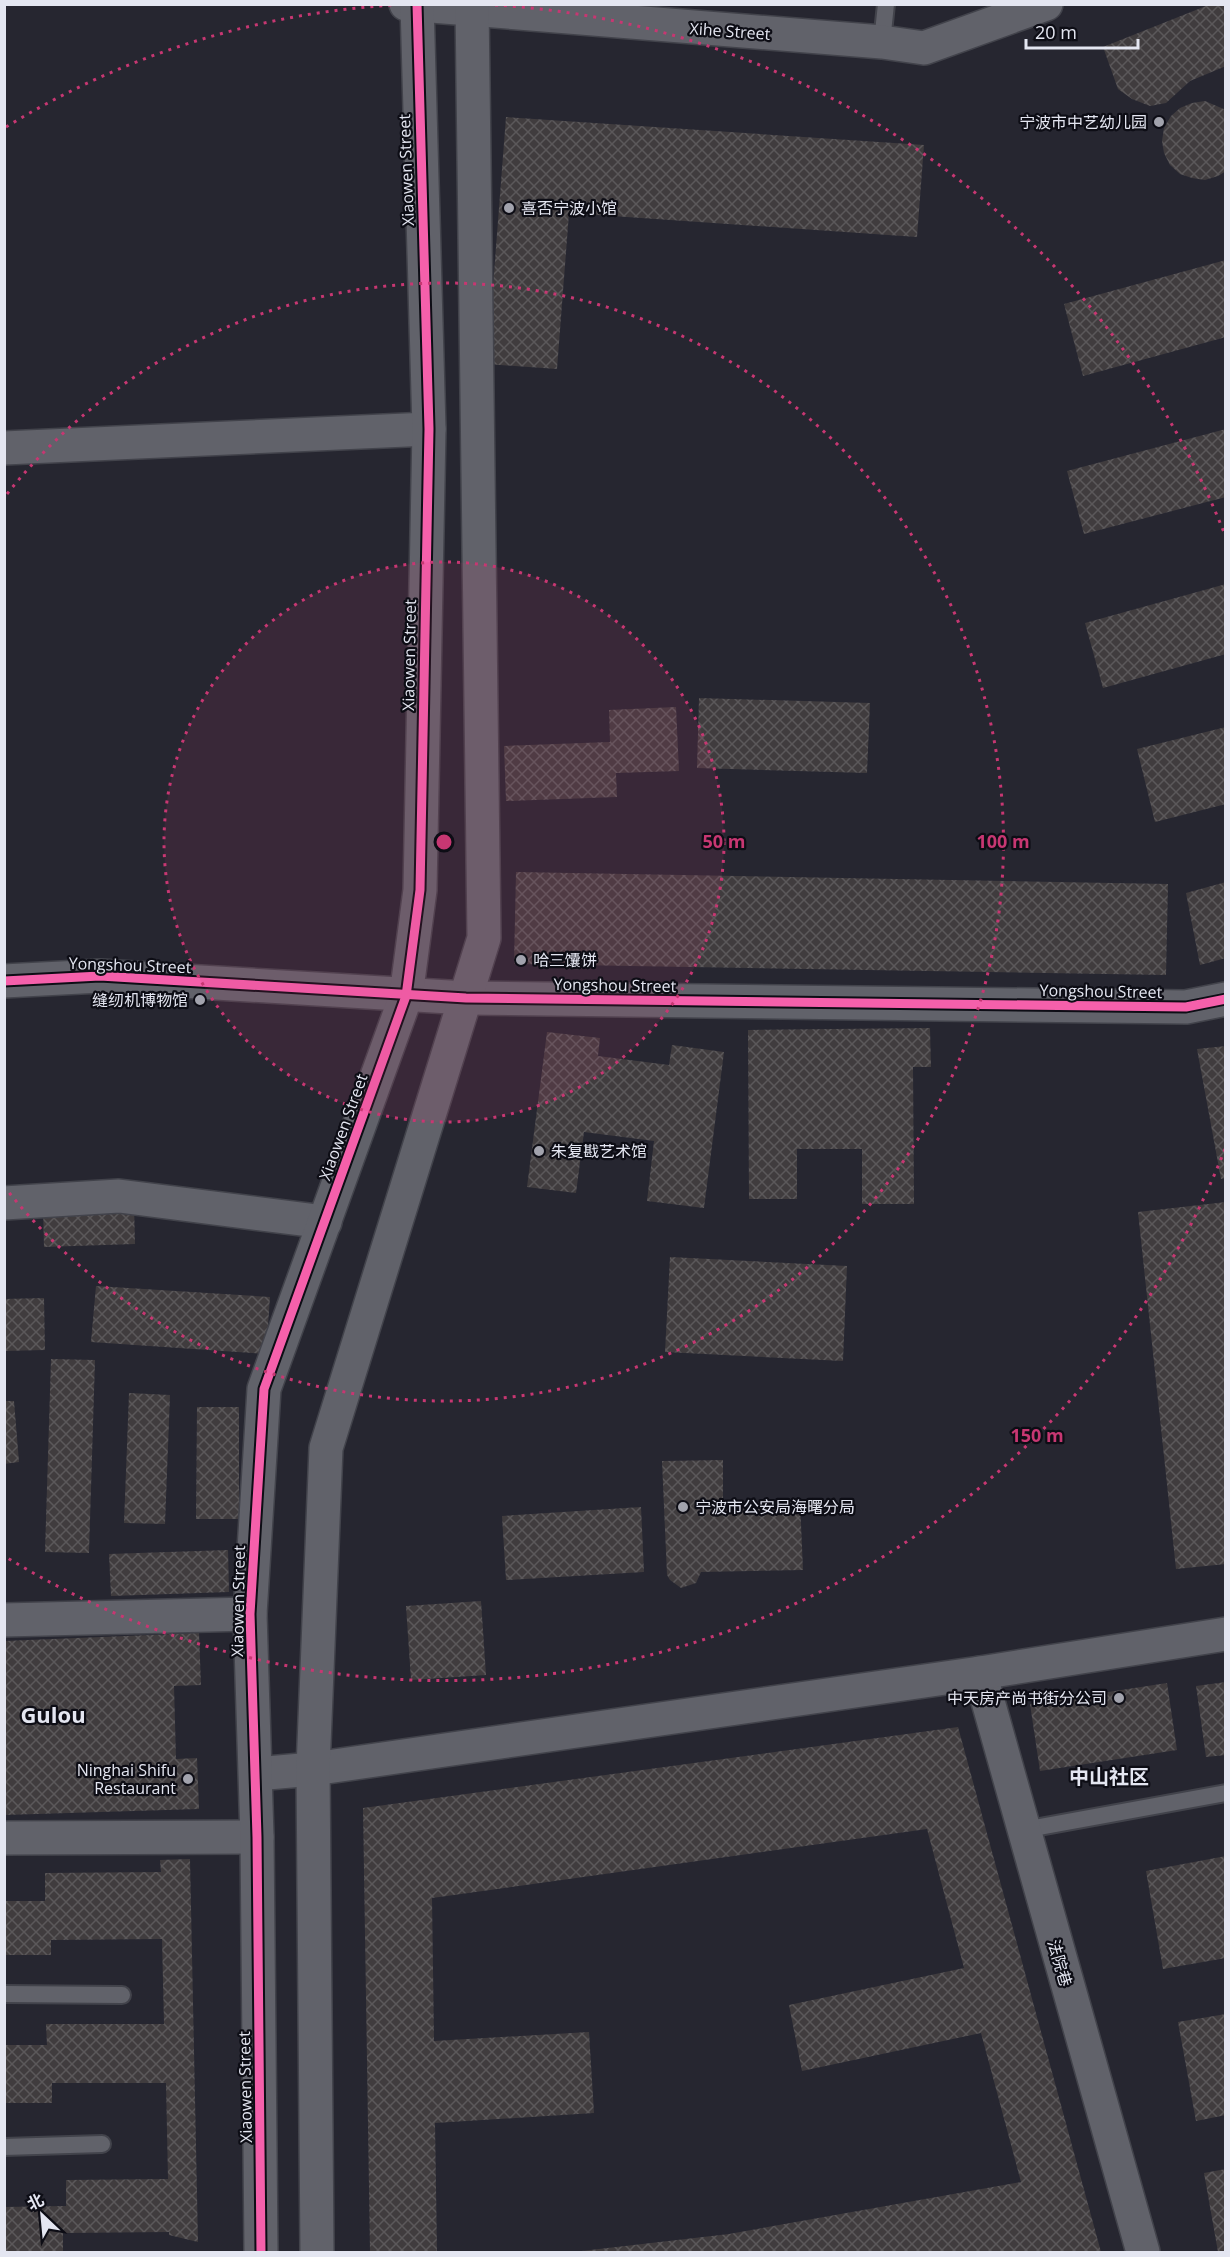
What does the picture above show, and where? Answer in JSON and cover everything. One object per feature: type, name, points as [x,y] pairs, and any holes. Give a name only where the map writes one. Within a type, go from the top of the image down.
[{"type":"street","name":"Xihe Street","points":[[413,5],[882,42],[924,48],[1046,4]]},
{"type":"street","name":"Xiaowen Street","points":[[261,2253],[256,1774],[250,1614],[264,1389],[406,996],[420,890],[429,429],[413,5]]},
{"type":"street","points":[[316,2253],[313,1769],[326,1448],[484,938],[471,8]]},
{"type":"street","points":[[4,448],[429,429]]},
{"type":"street","name":"Yongshou Street","points":[[4,981],[100,976],[466,998],[1186,1007],[1226,999]]},
{"type":"street","points":[[4,1203],[119,1196],[324,1222]]},
{"type":"street","points":[[4,1620],[250,1614]]},
{"type":"street","points":[[256,1774],[313,1769],[980,1673],[1226,1634]]},
{"type":"street","name":"法院巷","points":[[980,1673],[1143,2253]]},
{"type":"street","points":[[4,1838],[257,1836]]},
{"type":"lane","points":[[882,42],[886,4]]},
{"type":"lane","points":[[1023,1830],[1226,1793]]},
{"type":"lane","points":[[4,1994],[122,1995]]},
{"type":"lane","points":[[4,2147],[102,2144]]},
{"type":"building","points":[[1211,4],[1226,4],[1226,66],[1190,81],[1166,103],[1150,106],[1132,99],[1118,89],[1103,47]]},
{"type":"building","points":[[1205,101],[1226,110],[1226,171],[1205,180],[1180,174],[1170,165],[1164,153],[1162,141],[1164,128],[1171,116],[1180,108]]},
{"type":"building","points":[[506,117],[924,145],[917,237],[569,213],[557,369],[487,364]]},
{"type":"building","points":[[1226,260],[1226,337],[1083,376],[1064,304]]},
{"type":"building","points":[[1226,429],[1226,497],[1084,534],[1067,471]]},
{"type":"building","points":[[1226,584],[1226,654],[1103,688],[1085,623]]},
{"type":"building","points":[[699,698],[870,703],[867,773],[697,768]]},
{"type":"building","points":[[676,707],[679,771],[616,773],[617,797],[506,801],[504,746],[610,742],[609,710]]},
{"type":"building","points":[[1226,727],[1226,804],[1155,822],[1137,749]]},
{"type":"building","points":[[516,872],[1168,884],[1166,975],[514,964]]},
{"type":"building","points":[[1226,882],[1226,958],[1200,965],[1186,893]]},
{"type":"building","points":[[930,1028],[931,1067],[913,1067],[914,1204],[862,1204],[862,1149],[797,1149],[797,1199],[749,1199],[748,1030]]},
{"type":"building","points":[[547,1032],[600,1038],[598,1056],[669,1065],[672,1045],[724,1052],[704,1208],[647,1201],[654,1141],[584,1132],[576,1193],[527,1187]]},
{"type":"building","points":[[1226,1046],[1226,1178],[1221,1179],[1197,1049]]},
{"type":"building","points":[[1226,1202],[1226,1564],[1176,1569],[1138,1212]]},
{"type":"building","points":[[134,1205],[135,1244],[44,1247],[43,1207]]},
{"type":"building","points":[[670,1257],[847,1266],[843,1361],[665,1352]]},
{"type":"building","points":[[96,1286],[270,1297],[266,1354],[91,1342]]},
{"type":"building","points":[[44,1298],[45,1350],[4,1351],[4,1299]]},
{"type":"building","points":[[51,1359],[95,1360],[89,1553],[45,1552]]},
{"type":"building","points":[[129,1393],[170,1395],[165,1524],[124,1523]]},
{"type":"building","points":[[4,1401],[14,1401],[19,1462],[4,1464]]},
{"type":"building","points":[[197,1407],[239,1407],[239,1519],[196,1519]]},
{"type":"building","points":[[723,1460],[723,1503],[800,1501],[803,1570],[701,1572],[696,1583],[681,1588],[670,1580],[667,1575],[662,1461]]},
{"type":"building","points":[[641,1507],[644,1572],[506,1580],[502,1516]]},
{"type":"building","points":[[228,1550],[229,1592],[111,1596],[109,1554]]},
{"type":"building","points":[[481,1601],[486,1675],[411,1680],[406,1606]]},
{"type":"building","points":[[199,1633],[201,1685],[174,1686],[176,1759],[197,1758],[199,1809],[4,1815],[4,1641]]},
{"type":"building","points":[[1226,1682],[1226,1755],[1206,1757],[1196,1686]]},
{"type":"building","points":[[1167,1683],[1177,1750],[1040,1771],[1030,1704]]},
{"type":"building","points":[[958,1727],[1101,2252],[573,2252],[729,2234],[1021,2182],[981,2033],[802,2071],[789,2005],[964,1968],[927,1829],[432,1898],[434,2041],[589,2032],[594,2113],[435,2123],[437,2252],[370,2252],[363,1808]]},
{"type":"building","points":[[1226,1856],[1226,1958],[1163,1969],[1146,1871]]},
{"type":"building","points":[[190,1859],[198,2242],[169,2235],[169,2232],[63,2233],[63,2252],[4,2252],[4,2207],[66,2206],[66,2180],[168,2179],[166,2083],[52,2083],[52,2103],[4,2103],[4,2045],[47,2045],[46,2024],[164,2024],[162,1939],[51,1940],[51,1955],[4,1955],[4,1901],[45,1901],[45,1873],[161,1872],[160,1860]]},
{"type":"building","points":[[1226,2014],[1226,2115],[1196,2121],[1178,2022]]},
{"type":"building","points":[[1226,2169],[1226,2252],[1218,2252],[1204,2173]]},
{"type":"cycle path","points":[[261,2252],[257,1837],[250,1614],[264,1389],[406,996],[420,890],[429,429],[417,4]]},
{"type":"cycle path","points":[[4,981],[100,976],[466,998],[1186,1007],[1226,999]]},
{"type":"place","name":"宁波市中艺幼儿园","points":[[1159,122]]},
{"type":"place","name":"喜否宁波小馆","points":[[509,208]]},
{"type":"place","name":"哈三馕饼","points":[[521,960]]},
{"type":"place","name":"缝纫机博物馆","points":[[200,1000]]},
{"type":"place","name":"朱复戡艺术馆","points":[[539,1151]]},
{"type":"place","name":"宁波市公安局海曙分局","points":[[683,1507]]},
{"type":"place","name":"中天房产尚书街分公司","points":[[1119,1698]]},
{"type":"place","name":"Ninghai Shifu Restaurant","points":[[188,1779]]},
{"type":"district","name":"Gulou","points":[[53,1714]]},
{"type":"district","name":"中山社区","points":[[1109,1776]]}]
